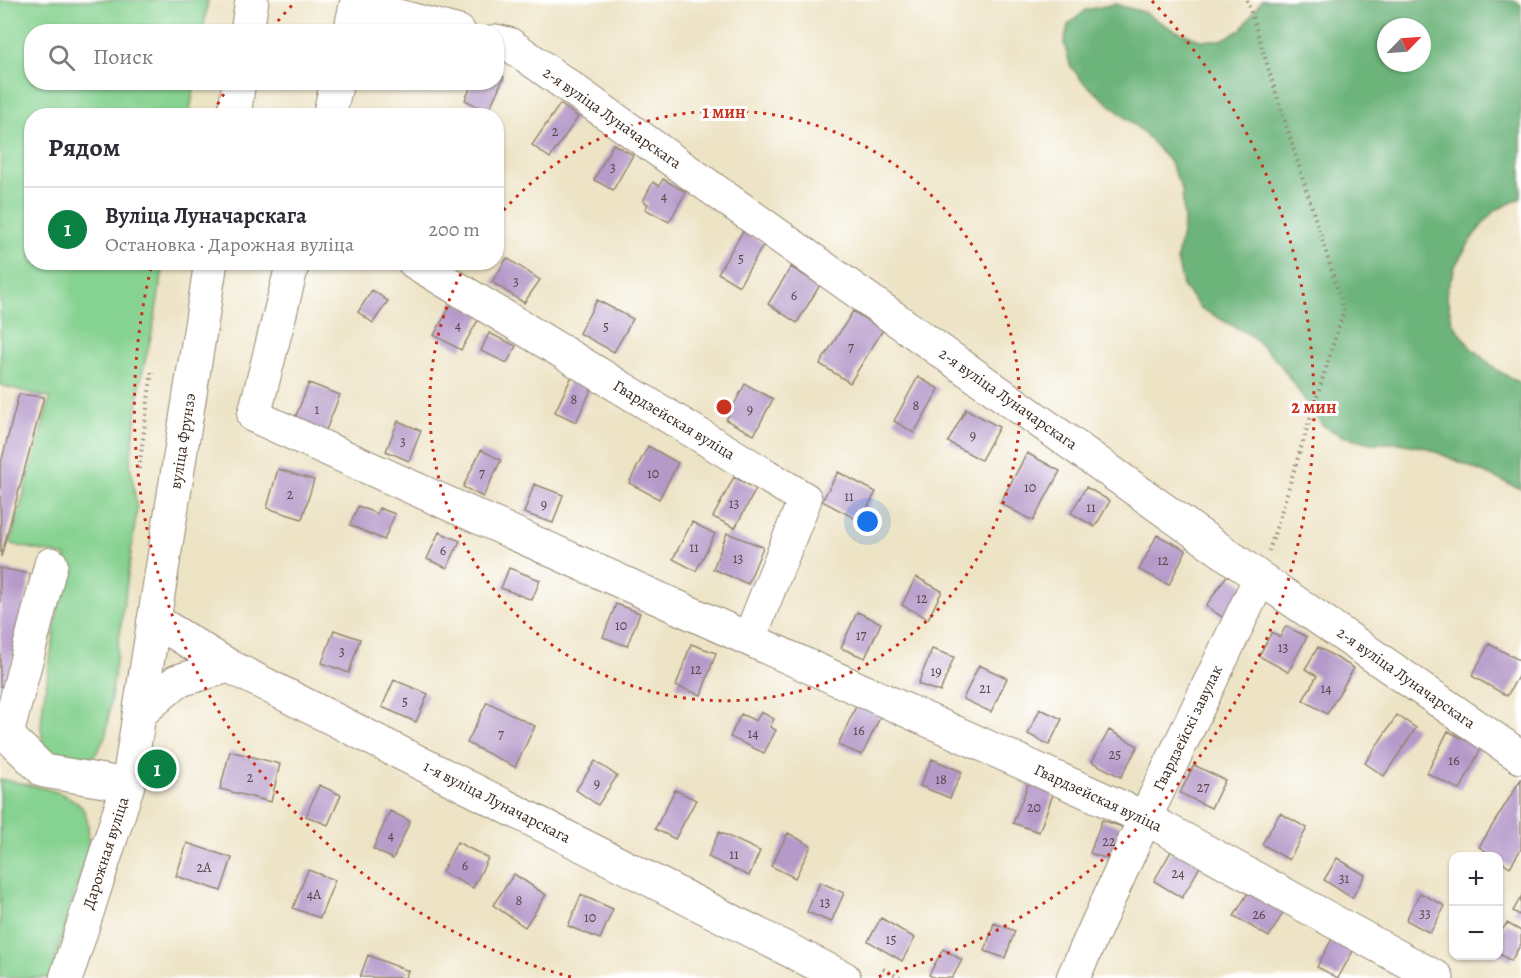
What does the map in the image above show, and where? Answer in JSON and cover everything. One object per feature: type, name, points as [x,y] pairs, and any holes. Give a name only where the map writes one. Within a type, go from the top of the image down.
[{"type":"street","points":[[248,24],[252,0]]},
{"type":"street","points":[[353,18],[398,24]]},
{"type":"street","name":"2-я вуліца Луначарскага","points":[[504,43],[1260,578],[1521,757]]},
{"type":"street","points":[[235,108],[238,90]]},
{"type":"street","points":[[331,108],[335,90]]},
{"type":"street","name":"вуліца Фрунзэ","points":[[154,620],[210,270]]},
{"type":"street","name":"Гвардзейская вуліца","points":[[291,270],[254,417],[1145,818],[1437,978]]},
{"type":"street","name":"Гвардзейская вуліца","points":[[427,270],[805,500],[749,639]]},
{"type":"street","points":[[51,564],[7,735],[44,771],[128,785]]},
{"type":"street","name":"Гвардзейскі завулак","points":[[1074,978],[1145,818],[1260,578]]},
{"type":"street","name":"1-я вуліца Луначарскага","points":[[154,620],[229,666],[844,978]]},
{"type":"street","name":"Дарожная вуліца","points":[[66,978],[128,785],[154,620]]},
{"type":"street","points":[[141,712],[177,681],[229,666]]},
{"type":"path","points":[[1247,0],[1344,310],[1260,578]]},
{"type":"path","points":[[139,469],[152,370]]},
{"type":"path","points":[[883,969],[900,978]]},
{"type":"green space","points":[[0,0],[208,0],[204,24],[24,24],[24,90],[194,90],[190,108],[24,108],[24,270],[163,270],[153,328],[141,378],[130,462],[137,509],[106,734],[98,750],[85,762],[61,766],[43,747],[41,726],[66,556],[10,544],[50,398],[0,385]]},
{"type":"green space","points":[[1262,0],[1515,0],[1521,5],[1521,198],[1494,211],[1474,235],[1456,264],[1446,293],[1452,322],[1470,347],[1497,370],[1521,384],[1521,489],[1427,448],[1399,443],[1371,443],[1342,436],[1322,425],[1280,364],[1252,336],[1200,308],[1183,286],[1177,259],[1184,222],[1182,189],[1169,161],[1146,135],[1082,81],[1070,65],[1064,43],[1068,25],[1086,10],[1115,4],[1143,12],[1174,30],[1200,40],[1221,40],[1241,30]]},
{"type":"green space","points":[[0,779],[46,789],[69,797],[84,811],[87,820],[88,849],[50,978],[0,978]]},
{"type":"building","points":[[469,90],[498,90],[490,108],[480,108],[465,100]]},
{"type":"building","points":[[560,104],[578,117],[550,158],[532,145]]},
{"type":"building","points":[[613,144],[633,155],[613,190],[594,180]]},
{"type":"building","points":[[663,179],[686,192],[669,222],[645,209],[648,204],[643,201],[653,182],[659,186]]},
{"type":"building","points":[[743,231],[764,244],[739,286],[718,273]]},
{"type":"building","points":[[507,258],[540,280],[524,303],[492,282],[500,270],[504,270]]},
{"type":"building","points":[[791,267],[820,285],[797,323],[768,304]]},
{"type":"building","points":[[372,290],[388,301],[373,323],[358,312]]},
{"type":"building","points":[[454,300],[481,315],[461,350],[434,335]]},
{"type":"building","points":[[597,300],[633,319],[614,352],[579,333]]},
{"type":"building","points":[[853,311],[883,330],[850,383],[820,364]]},
{"type":"building","points":[[489,333],[516,346],[507,363],[481,351]]},
{"type":"building","points":[[572,376],[593,386],[576,422],[555,412]]},
{"type":"building","points":[[918,377],[939,389],[914,433],[894,421]]},
{"type":"building","points":[[309,383],[340,395],[324,435],[293,423]]},
{"type":"building","points":[[745,384],[773,399],[754,435],[726,420]]},
{"type":"building","points":[[19,394],[44,397],[1,557],[0,467]]},
{"type":"building","points":[[966,409],[999,427],[981,460],[948,442]]},
{"type":"building","points":[[398,421],[421,431],[409,461],[386,451]]},
{"type":"building","points":[[648,446],[678,463],[659,499],[629,483]]},
{"type":"building","points":[[481,450],[501,460],[483,497],[463,487]]},
{"type":"building","points":[[1027,453],[1060,471],[1033,521],[1000,503]]},
{"type":"building","points":[[278,469],[314,480],[302,519],[267,508]]},
{"type":"building","points":[[838,472],[876,492],[860,521],[822,501]]},
{"type":"building","points":[[734,477],[756,489],[735,528],[713,517]]},
{"type":"building","points":[[534,484],[563,495],[553,523],[524,513]]},
{"type":"building","points":[[1086,487],[1110,501],[1095,527],[1071,513]]},
{"type":"building","points":[[358,506],[377,514],[379,508],[395,514],[384,540],[350,525]]},
{"type":"building","points":[[692,522],[715,534],[696,571],[673,559]]},
{"type":"building","points":[[439,532],[460,541],[447,568],[427,559]]},
{"type":"building","points":[[727,533],[763,547],[748,584],[713,569]]},
{"type":"building","points":[[1157,535],[1186,550],[1169,585],[1139,570]]},
{"type":"building","points":[[0,568],[31,574],[7,688],[0,686]]},
{"type":"building","points":[[509,568],[540,580],[532,600],[501,588]]},
{"type":"building","points":[[1228,574],[1250,589],[1228,621],[1206,606]]},
{"type":"building","points":[[916,577],[942,591],[928,619],[902,605]]},
{"type":"building","points":[[616,604],[640,613],[627,646],[603,637]]},
{"type":"building","points":[[857,612],[881,623],[865,658],[841,648]]},
{"type":"building","points":[[1286,626],[1307,637],[1288,672],[1259,656],[1272,632],[1280,637]]},
{"type":"building","points":[[334,630],[360,639],[349,673],[322,663]]},
{"type":"building","points":[[691,644],[716,653],[701,695],[676,686]]},
{"type":"building","points":[[1489,644],[1521,661],[1521,671],[1507,696],[1472,676]]},
{"type":"building","points":[[1318,647],[1354,668],[1327,714],[1303,700],[1317,676],[1305,669]]},
{"type":"building","points":[[932,649],[954,657],[940,692],[918,684]]},
{"type":"building","points":[[979,665],[1007,678],[991,712],[963,699]]},
{"type":"building","points":[[394,680],[428,694],[416,722],[382,707]]},
{"type":"building","points":[[487,702],[535,726],[515,767],[467,743]]},
{"type":"building","points":[[857,704],[881,715],[862,755],[838,745]]},
{"type":"building","points":[[1040,709],[1062,719],[1049,745],[1028,734]]},
{"type":"building","points":[[761,712],[774,719],[770,727],[776,730],[764,753],[730,737],[741,714],[756,721]]},
{"type":"building","points":[[1397,715],[1416,728],[1384,776],[1365,763]]},
{"type":"building","points":[[1109,730],[1138,746],[1121,777],[1092,762]]},
{"type":"building","points":[[1448,731],[1481,748],[1460,790],[1427,773]]},
{"type":"building","points":[[230,751],[280,764],[271,802],[220,789]]},
{"type":"building","points":[[932,759],[962,772],[950,798],[920,786]]},
{"type":"building","points":[[595,761],[617,776],[598,805],[576,790]]},
{"type":"building","points":[[1194,765],[1225,780],[1211,808],[1180,793]]},
{"type":"building","points":[[1521,779],[1521,849],[1510,867],[1503,862],[1503,852],[1487,852],[1479,847]]},
{"type":"building","points":[[1029,782],[1054,792],[1039,832],[1013,823]]},
{"type":"building","points":[[319,785],[341,795],[328,825],[306,816]]},
{"type":"building","points":[[675,790],[696,800],[675,839],[655,829]]},
{"type":"building","points":[[390,811],[410,821],[393,859],[373,849]]},
{"type":"building","points":[[1280,813],[1307,828],[1289,860],[1262,844]]},
{"type":"building","points":[[1102,820],[1128,829],[1116,862],[1090,853]]},
{"type":"building","points":[[719,832],[760,851],[749,876],[708,857]]},
{"type":"building","points":[[788,833],[811,846],[795,878],[771,866]]},
{"type":"building","points":[[457,842],[488,858],[473,888],[442,872]]},
{"type":"building","points":[[187,843],[232,858],[221,891],[176,876]]},
{"type":"building","points":[[1173,848],[1201,865],[1182,898],[1154,881]]},
{"type":"building","points":[[1337,858],[1365,875],[1352,898],[1324,880]]},
{"type":"building","points":[[308,870],[335,880],[320,918],[293,908]]},
{"type":"building","points":[[514,874],[546,895],[525,927],[493,905]]},
{"type":"building","points":[[820,882],[844,893],[831,922],[807,912]]},
{"type":"building","points":[[1249,891],[1284,911],[1269,937],[1234,916]]},
{"type":"building","points":[[1420,893],[1445,906],[1430,933],[1406,920]]},
{"type":"building","points":[[581,895],[613,909],[600,939],[568,926]]},
{"type":"building","points":[[1521,897],[1521,916],[1513,911]]},
{"type":"building","points":[[881,918],[915,938],[902,961],[868,941]]},
{"type":"building","points":[[994,923],[1015,931],[1005,958],[985,951]]},
{"type":"building","points":[[1507,923],[1521,931],[1521,944],[1511,961],[1503,956],[1503,929]]},
{"type":"building","points":[[1333,937],[1354,949],[1338,978],[1317,967]]},
{"type":"building","points":[[943,949],[962,960],[952,978],[935,978],[929,975]]},
{"type":"building","points":[[368,955],[408,971],[405,978],[360,977]]},
{"type":"place","name":"Вуліца Луначарскага","points":[[157,769]]}]
